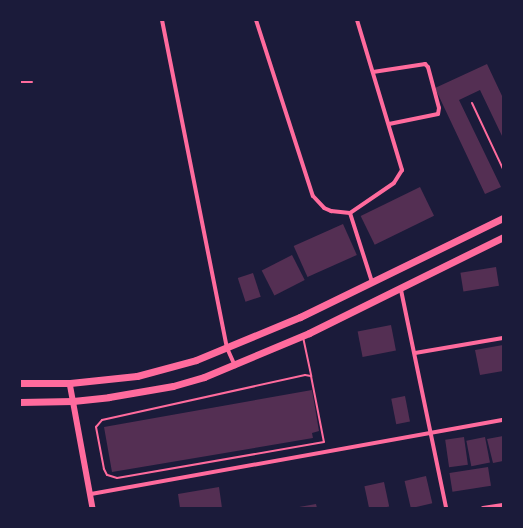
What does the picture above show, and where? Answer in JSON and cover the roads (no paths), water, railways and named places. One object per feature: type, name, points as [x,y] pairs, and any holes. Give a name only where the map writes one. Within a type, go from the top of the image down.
[{"type":"main road","points":[[20,384],[70,383],[137,376],[169,369],[227,348],[300,317],[503,218]]},
{"type":"main road","points":[[20,402],[73,402],[173,386],[235,366],[401,290],[503,238]]},
{"type":"street","points":[[162,20],[227,348],[235,366]]},
{"type":"street","points":[[256,20],[313,196],[324,208],[338,213],[350,213],[394,183],[402,170],[357,20]]},
{"type":"street","points":[[373,72],[425,64],[428,67],[439,108],[438,114],[389,124]]},
{"type":"street","points":[[350,213],[372,282]]},
{"type":"street","points":[[401,290],[446,508]]},
{"type":"street","points":[[415,353],[503,338]]},
{"type":"street","points":[[70,383],[93,508]]},
{"type":"street","points":[[91,494],[503,420]]},
{"type":"street","points":[[483,508],[503,505]]},
{"type":"lane","points":[[20,82],[32,82]]},
{"type":"lane","points":[[472,103],[503,169]]},
{"type":"lane","points":[[303,336],[311,376],[324,442],[118,478],[107,475],[104,469],[96,427],[102,420],[311,376]]}]
